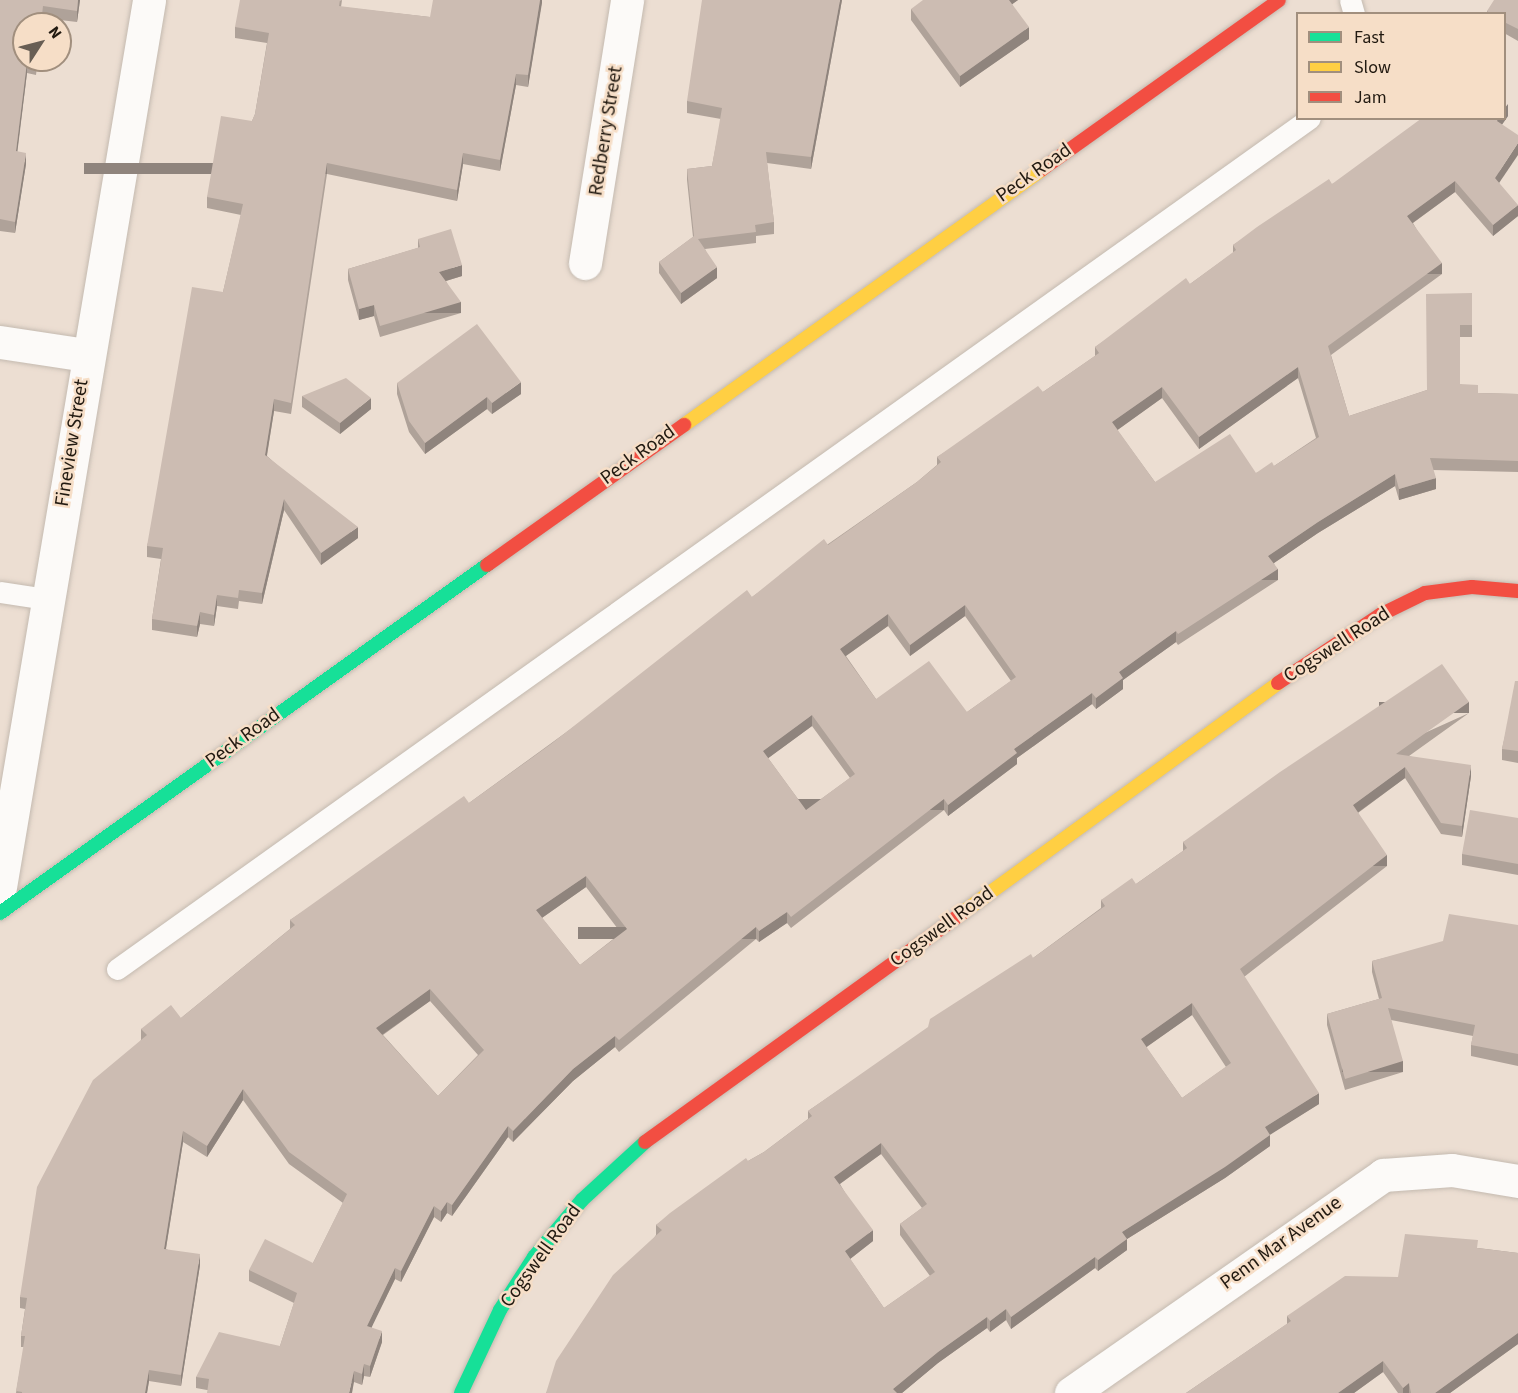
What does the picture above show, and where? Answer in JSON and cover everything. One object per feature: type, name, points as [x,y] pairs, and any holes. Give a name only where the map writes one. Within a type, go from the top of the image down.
[{"type":"main road","name":"Peck Road","points":[[0,913],[1279,0]]},
{"type":"main road","name":"Cogswell Road","points":[[461,1393],[500,1310],[534,1257],[582,1200],[635,1150],[1307,662],[1380,615],[1425,593],[1472,587],[1518,591]]},
{"type":"street","name":"Fineview Street","points":[[0,887],[86,355],[149,0]]},
{"type":"street","name":"Redberry Street","points":[[585,262],[627,0]]},
{"type":"street","points":[[0,342],[86,355]]},
{"type":"street","name":"Penn Mar Avenue","points":[[1071,1393],[1383,1175],[1452,1170],[1518,1181]]},
{"type":"lane","points":[[117,969],[1307,120]]},
{"type":"lane","points":[[0,592],[46,599]]},
{"type":"building","points":[[0,0],[78,0],[77,11],[43,6],[42,12],[12,12],[12,72],[26,72],[16,151],[26,153],[15,222],[0,219]]},
{"type":"building","points":[[240,0],[340,0],[339,6],[430,17],[433,0],[540,0],[528,75],[516,74],[500,160],[463,153],[457,190],[327,163],[291,403],[274,399],[265,455],[358,527],[321,553],[284,499],[262,593],[239,590],[238,598],[217,595],[214,615],[200,612],[197,626],[152,619],[163,548],[147,546],[192,287],[223,292],[243,204],[207,197],[221,116],[252,121],[255,114],[269,33],[235,27]]},
{"type":"building","points":[[702,0],[840,0],[811,157],[766,152],[774,222],[755,225],[756,232],[698,239],[717,267],[681,293],[659,262],[694,236],[687,169],[712,166],[722,108],[687,101]]},
{"type":"building","points":[[923,0],[1009,0],[1029,27],[960,76],[911,9]]},
{"type":"building","points":[[1494,0],[1518,0],[1518,29],[1506,23],[1506,12],[1487,11]]},
{"type":"building","points":[[1419,120],[1497,120],[1518,135],[1518,143],[1495,178],[1518,205],[1493,225],[1455,181],[1407,216],[1442,263],[1328,346],[1349,416],[1427,390],[1426,294],[1472,293],[1472,325],[1460,325],[1460,384],[1478,385],[1478,393],[1518,394],[1518,461],[1430,458],[1436,478],[1399,489],[1395,474],[1318,522],[1268,556],[1278,569],[1178,634],[1176,631],[1119,672],[1123,678],[1096,698],[1092,693],[1014,749],[1017,753],[948,805],[944,799],[791,917],[787,912],[759,931],[756,927],[619,1040],[615,1036],[573,1069],[513,1131],[508,1126],[452,1205],[447,1202],[441,1211],[434,1206],[401,1271],[395,1268],[367,1326],[382,1331],[370,1366],[364,1364],[362,1374],[354,1371],[349,1393],[207,1393],[209,1379],[196,1377],[219,1332],[280,1346],[297,1293],[249,1270],[265,1239],[313,1263],[347,1194],[289,1152],[243,1089],[207,1146],[183,1131],[164,1249],[200,1254],[181,1375],[149,1370],[145,1393],[22,1393],[16,1391],[25,1336],[21,1336],[27,1298],[20,1297],[37,1187],[93,1080],[147,1035],[141,1029],[171,1005],[181,1018],[295,925],[290,920],[464,796],[469,803],[551,744],[747,590],[752,597],[824,539],[828,545],[917,482],[941,462],[937,457],[1038,386],[1043,392],[1099,353],[1095,347],[1186,278],[1190,284],[1236,250],[1233,245],[1329,179],[1332,184]],"holes":[[[1298,367],[1319,437],[1274,466],[1272,462],[1256,473],[1230,434],[1155,482],[1112,422],[1162,387],[1199,437]],[[965,605],[1016,677],[967,712],[929,661],[876,699],[840,649],[888,614],[910,645]],[[812,715],[855,774],[806,810],[763,751]],[[586,876],[627,929],[580,965],[536,910]],[[430,989],[484,1050],[438,1096],[376,1028]]]},
{"type":"building","points":[[451,229],[462,265],[439,272],[461,302],[380,326],[374,305],[359,309],[348,269],[420,247],[418,239]]},
{"type":"building","points":[[477,324],[521,382],[492,403],[487,397],[425,443],[409,421],[397,383]]},
{"type":"building","points":[[346,378],[371,398],[340,423],[302,396]]},
{"type":"building","points":[[1442,664],[1469,702],[1396,754],[1471,765],[1462,826],[1441,823],[1405,767],[1353,805],[1387,855],[1240,969],[1319,1093],[1265,1127],[1270,1135],[1225,1167],[1122,1232],[1127,1239],[1098,1260],[1095,1257],[1011,1317],[1006,1309],[990,1321],[987,1317],[938,1352],[893,1389],[897,1393],[546,1393],[556,1361],[613,1275],[662,1230],[656,1225],[670,1213],[746,1158],[748,1161],[764,1152],[812,1116],[808,1111],[928,1027],[930,1019],[1031,954],[1033,958],[1105,906],[1101,900],[1132,878],[1136,884],[1187,848],[1183,842],[1280,772]],"holes":[[[1192,1003],[1231,1063],[1182,1098],[1141,1039]],[[881,1143],[927,1204],[900,1224],[935,1272],[884,1308],[845,1251],[873,1230],[834,1177]]]},
{"type":"building","points":[[1515,681],[1518,681],[1518,751],[1502,749]]},
{"type":"building","points":[[1470,810],[1518,818],[1518,864],[1462,854]]},
{"type":"building","points":[[1449,914],[1518,925],[1518,1054],[1471,1045],[1475,1025],[1388,1008],[1403,1061],[1345,1079],[1327,1014],[1382,998],[1372,961],[1443,941]]},
{"type":"building","points":[[1405,1234],[1478,1240],[1477,1248],[1518,1253],[1518,1333],[1435,1393],[1411,1393],[1409,1383],[1403,1388],[1383,1361],[1338,1393],[1186,1393],[1291,1321],[1287,1316],[1345,1276],[1398,1277]]},
{"type":"traffic: fast","points":[[0,913],[487,565]]},
{"type":"traffic: fast","points":[[461,1393],[500,1310],[534,1257],[582,1200],[645,1142]]},
{"type":"traffic: slow","points":[[684,425],[1041,170]]},
{"type":"traffic: slow","points":[[962,913],[1278,683]]},
{"type":"traffic: jam","points":[[1041,170],[1279,0]]},
{"type":"traffic: jam","points":[[487,565],[684,425]]},
{"type":"traffic: jam","points":[[1278,683],[1380,615],[1425,593],[1472,587],[1518,591]]},
{"type":"traffic: jam","points":[[645,1142],[962,913]]}]
